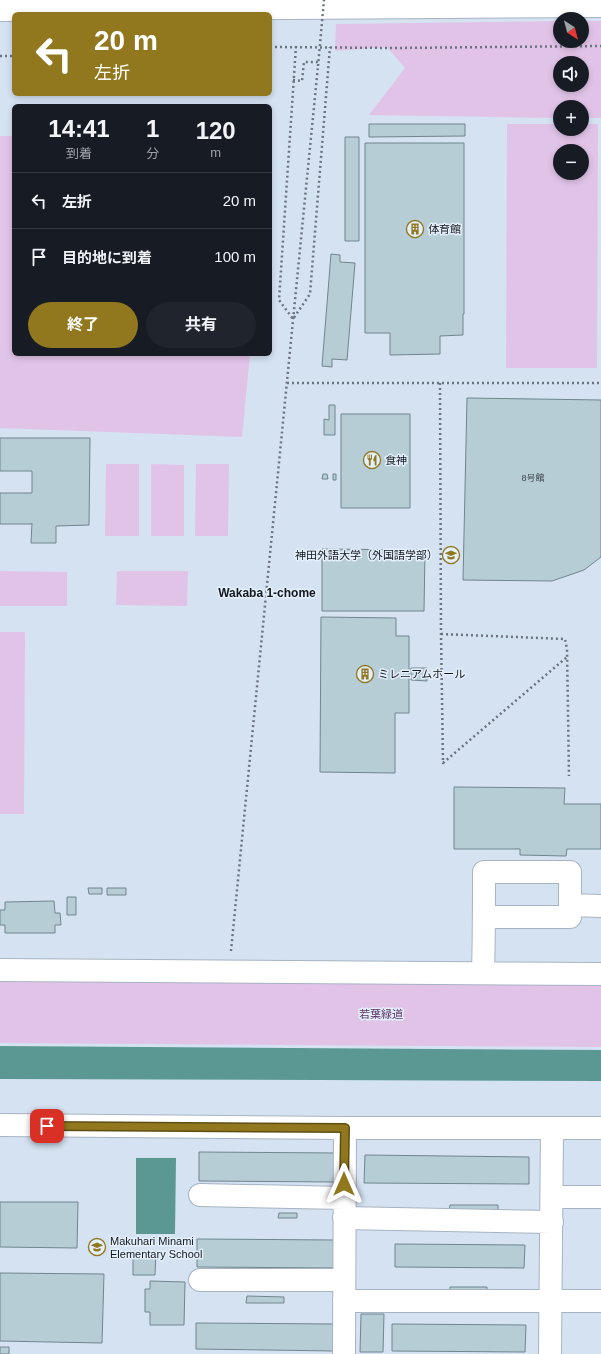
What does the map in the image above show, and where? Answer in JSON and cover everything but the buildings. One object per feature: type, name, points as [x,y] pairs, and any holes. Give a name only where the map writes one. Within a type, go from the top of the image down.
[{"type":"main road","points":[[0,9],[151,0]]},
{"type":"main road","points":[[0,9],[601,6]]},
{"type":"main road","points":[[483,973],[484,872],[570,872],[570,917],[484,917]]},
{"type":"main road","points":[[570,905],[601,906]]},
{"type":"main road","points":[[0,970],[601,974]]},
{"type":"main road","points":[[0,1125],[345,1128],[601,1128]]},
{"type":"main road","points":[[344,1354],[345,1128]]},
{"type":"main road","points":[[550,1354],[552,1128]]},
{"type":"main road","points":[[200,1195],[344,1208],[552,1222]]},
{"type":"main road","points":[[552,1197],[601,1197]]},
{"type":"main road","points":[[200,1280],[344,1290],[551,1301],[601,1301]]},
{"type":"path","points":[[231,951],[324,0]]},
{"type":"path","points":[[293,319],[279,300],[296,46]]},
{"type":"path","points":[[272,47],[402,48],[601,46]]},
{"type":"path","points":[[293,319],[310,294],[330,47]]},
{"type":"path","points":[[0,56],[12,56]]},
{"type":"path","points":[[293,80],[302,81],[304,62],[318,62]]},
{"type":"path","points":[[287,383],[601,383]]},
{"type":"path","points":[[440,383],[443,763],[567,657]]},
{"type":"path","points":[[441,634],[565,639],[567,657],[569,776]]},
{"type":"green space","points":[[553,21],[553,48],[589,48],[589,21],[601,21],[601,118],[589,118],[589,100],[553,100],[553,118],[369,115],[405,68],[387,47],[335,51],[336,24]]},
{"type":"green space","points":[[507,124],[553,124],[553,136],[589,136],[589,124],[598,124],[597,368],[506,368]]},
{"type":"green space","points":[[0,136],[12,136],[12,356],[250,356],[242,437],[0,428]]},
{"type":"green space","points":[[106,464],[139,464],[139,536],[105,536]]},
{"type":"green space","points":[[151,464],[184,465],[184,536],[151,536]]},
{"type":"green space","points":[[196,464],[229,464],[228,536],[195,536]]},
{"type":"green space","points":[[0,571],[67,572],[67,606],[0,606]]},
{"type":"green space","points":[[117,571],[188,571],[187,606],[116,605]]},
{"type":"green space","points":[[0,632],[25,632],[24,814],[0,814]]},
{"type":"green space","name":"若葉緑道","points":[[0,979],[601,984],[601,1047],[0,1043]]},
{"type":"shaded area","points":[[0,1046],[601,1050],[601,1081],[0,1079]]},
{"type":"shaded area","points":[[136,1158],[176,1158],[175,1234],[136,1234]]},
{"type":"place","name":"体育館","points":[[415,229]]},
{"type":"place","name":"食神","points":[[372,460]]},
{"type":"place","name":"神田外語大学（外国語学部）","points":[[451,555]]},
{"type":"place","name":"ミレニアムホール","points":[[365,674]]},
{"type":"place","name":"Makuhari Minami Elementary School","points":[[97,1247]]},
{"type":"district","name":"Wakaba 1-chome","points":[[267,593]]},
{"type":"route","points":[[47,1126],[345,1128],[344,1184]]}]
